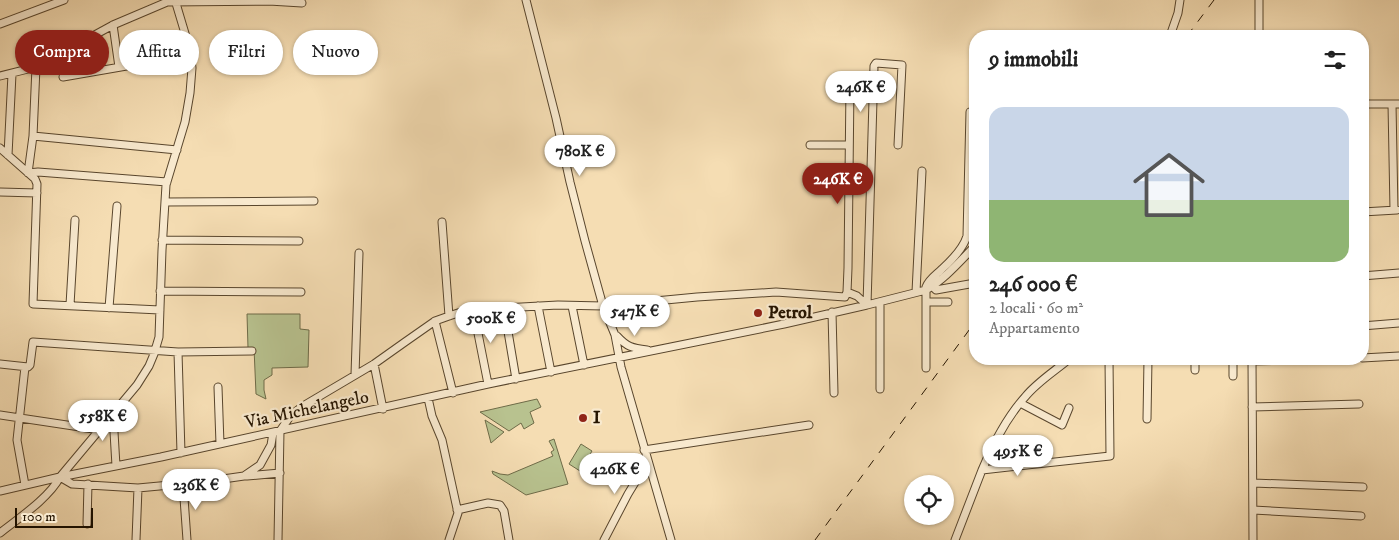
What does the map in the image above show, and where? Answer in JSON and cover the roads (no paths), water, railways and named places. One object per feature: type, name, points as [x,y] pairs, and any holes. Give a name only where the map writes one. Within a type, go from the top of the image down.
[{"type":"street","points":[[0,24],[64,0]]},
{"type":"street","points":[[104,30],[167,2],[259,0],[302,3]]},
{"type":"street","points":[[526,0],[556,118],[582,233],[603,306],[615,335],[623,375],[671,540]]},
{"type":"street","points":[[1172,30],[1180,0]]},
{"type":"street","points":[[1259,0],[1259,30]]},
{"type":"street","points":[[176,1],[184,30]]},
{"type":"street","points":[[63,77],[119,67],[113,25]]},
{"type":"street","points":[[867,305],[873,76],[876,63],[902,65],[898,145]]},
{"type":"street","points":[[0,76],[15,73]]},
{"type":"street","points":[[8,155],[12,74]]},
{"type":"street","points":[[28,173],[33,136],[36,75]]},
{"type":"street","points":[[0,534],[48,494],[56,485],[60,477],[137,385],[149,366],[159,336],[162,240],[167,182],[185,122],[191,75]]},
{"type":"street","points":[[244,476],[260,465],[277,432],[291,415],[303,406],[374,364],[436,321],[473,308],[603,306],[776,292],[845,297],[848,268],[850,85]]},
{"type":"street","points":[[1369,104],[1395,104],[1397,210],[1369,212]]},
{"type":"street","points":[[33,136],[177,150]]},
{"type":"street","points":[[926,368],[926,302],[929,288],[926,286],[929,280],[950,262],[963,246],[966,236],[969,143]]},
{"type":"street","points":[[810,145],[849,145]]},
{"type":"street","points":[[0,148],[35,179],[37,184],[33,304],[160,310]]},
{"type":"street","points":[[916,292],[922,170]]},
{"type":"street","points":[[28,173],[38,172],[167,182]]},
{"type":"street","points":[[0,192],[37,193]]},
{"type":"street","points":[[165,202],[314,202]]},
{"type":"street","points":[[109,308],[117,206]]},
{"type":"street","points":[[70,306],[75,220]]},
{"type":"street","points":[[442,222],[449,316]]},
{"type":"street","points":[[162,240],[299,241]]},
{"type":"street","points":[[929,288],[969,252]]},
{"type":"street","points":[[355,375],[359,254]]},
{"type":"street","points":[[1369,275],[1399,273]]},
{"type":"street","name":"Via Michelangelo","points":[[0,491],[383,409],[516,378],[784,324],[880,302],[929,288],[936,290],[969,284]]},
{"type":"street","points":[[160,291],[302,292]]},
{"type":"street","points":[[847,292],[857,296],[867,305]]},
{"type":"street","points":[[880,302],[880,389]]},
{"type":"street","points":[[926,302],[948,302]]},
{"type":"street","points":[[538,306],[551,372]]},
{"type":"street","points":[[572,306],[584,365]]},
{"type":"street","points":[[473,308],[488,384]]},
{"type":"street","points":[[504,308],[516,378]]},
{"type":"street","points":[[832,312],[834,393]]},
{"type":"street","points":[[436,321],[453,392]]},
{"type":"street","points":[[1369,325],[1399,322]]},
{"type":"street","points":[[615,335],[631,348],[649,351]]},
{"type":"street","points":[[0,364],[25,367],[30,365],[33,342],[178,352],[252,351]]},
{"type":"street","points":[[178,352],[181,453]]},
{"type":"street","points":[[1369,358],[1399,356]]},
{"type":"street","points":[[374,364],[383,409]]},
{"type":"street","points":[[956,540],[995,441],[1026,395],[1062,365]]},
{"type":"street","points":[[982,470],[1110,456],[1109,365]]},
{"type":"street","points":[[1147,419],[1148,365]]},
{"type":"street","points":[[1195,365],[1195,370]]},
{"type":"street","points":[[1233,365],[1233,376]]},
{"type":"street","points":[[1252,365],[1254,540]]},
{"type":"street","points":[[25,367],[17,440],[25,485]]},
{"type":"street","points":[[218,387],[220,444]]},
{"type":"street","points":[[428,398],[432,416],[442,440],[458,514],[449,540]]},
{"type":"street","points":[[1020,403],[1062,425],[1069,408]]},
{"type":"street","points":[[1252,407],[1359,404]]},
{"type":"street","points":[[0,415],[100,430]]},
{"type":"street","points":[[113,415],[116,466]]},
{"type":"street","points":[[644,450],[809,425]]},
{"type":"street","points":[[277,432],[280,472],[278,540]]},
{"type":"street","points":[[604,540],[628,494],[648,462]]},
{"type":"street","points":[[60,477],[72,484],[138,488],[280,472]]},
{"type":"street","points":[[1253,483],[1363,487]]},
{"type":"street","points":[[87,524],[88,484]]},
{"type":"street","points":[[183,484],[187,540]]},
{"type":"street","points":[[136,540],[138,488]]},
{"type":"street","points":[[457,510],[488,503],[500,505],[504,511],[509,540]]},
{"type":"street","points":[[1253,510],[1361,516]]},
{"type":"railway","points":[[1192,30],[1214,0]]},
{"type":"railway","points":[[815,540],[969,330]]},
{"type":"place","name":"Petrol","points":[[758,313]]},
{"type":"place","name":"I","points":[[583,418]]}]
